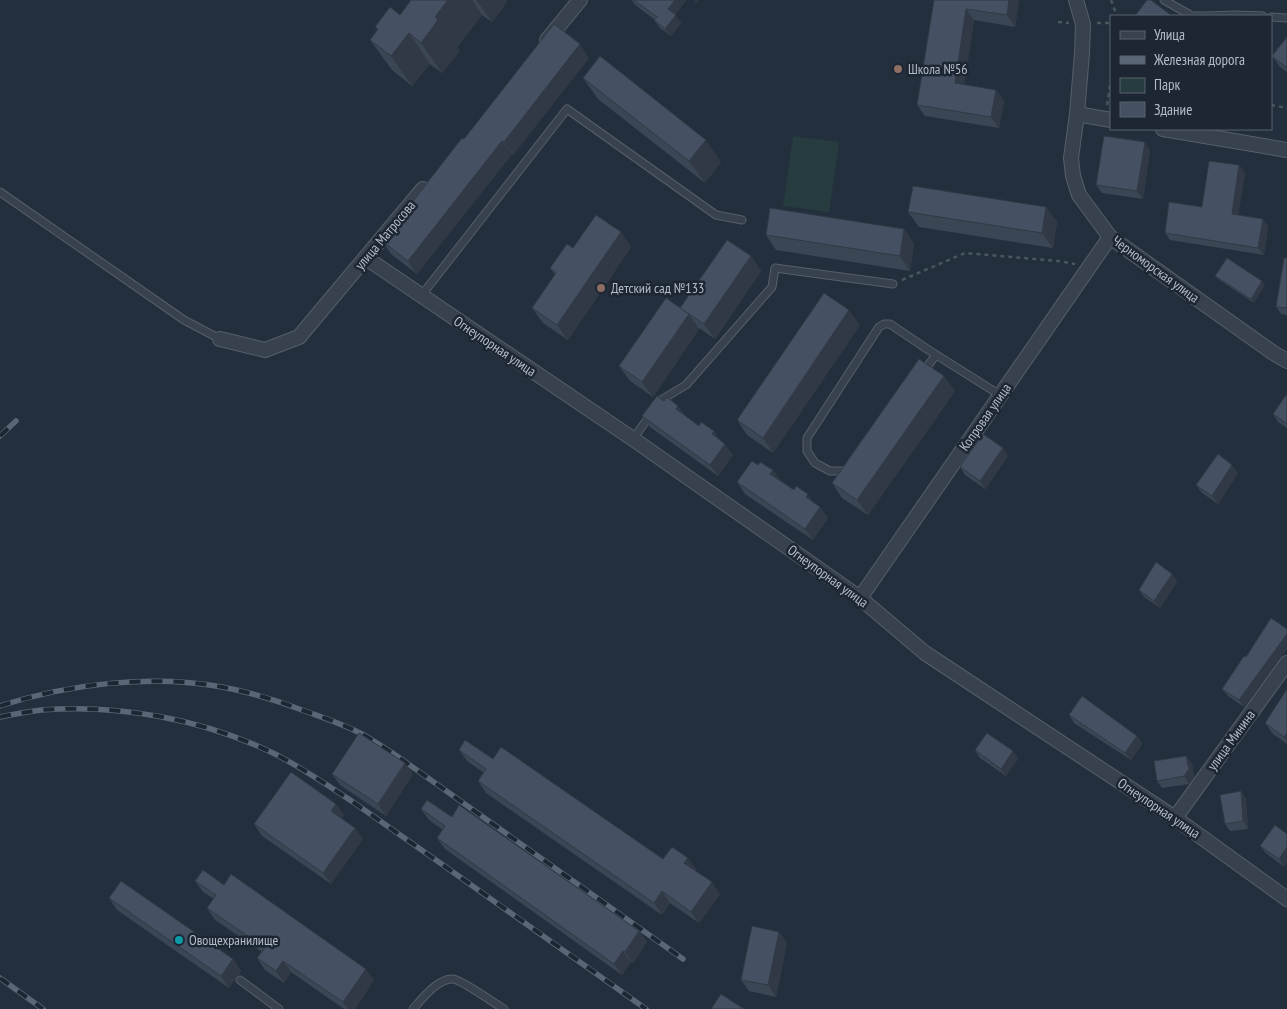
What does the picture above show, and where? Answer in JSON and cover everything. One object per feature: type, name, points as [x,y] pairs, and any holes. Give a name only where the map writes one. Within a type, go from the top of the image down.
[{"type":"street","points":[[536,52],[580,0]]},
{"type":"street","name":"Черноморская улица","points":[[1076,0],[1083,24],[1077,114],[1071,158],[1078,195],[1110,237],[1287,361]]},
{"type":"street","points":[[1077,114],[1108,120]]},
{"type":"street","points":[[1168,130],[1287,150]]},
{"type":"street","name":"улица Матросова","points":[[220,339],[265,350],[299,337],[431,179]]},
{"type":"street","name":"Копровая улица","points":[[860,598],[1110,237]]},
{"type":"street","name":"Огнеупорная улица","points":[[366,258],[633,439],[860,598],[925,653],[1175,818],[1287,899]]},
{"type":"street","name":"улица Минина","points":[[1175,818],[1287,662]]},
{"type":"lane","points":[[1164,0],[1190,15]]},
{"type":"lane","points":[[1272,17],[1287,18]]},
{"type":"lane","points":[[422,296],[567,109],[716,215],[742,220]]},
{"type":"lane","points":[[0,192],[184,320],[220,339]]},
{"type":"lane","points":[[633,439],[661,400],[686,385],[772,287],[775,268],[893,284]]},
{"type":"lane","points":[[852,469],[830,472],[815,463],[807,451],[807,438],[879,327],[884,324],[890,324],[1000,395]]},
{"type":"lane","points":[[919,379],[936,355]]},
{"type":"lane","points":[[413,1009],[430,990],[445,981],[453,979],[504,1009]]},
{"type":"lane","points":[[240,980],[279,1009]]},
{"type":"path","points":[[1111,0],[1115,11],[1114,15]]},
{"type":"path","points":[[1108,120],[1110,93]]},
{"type":"path","points":[[1272,105],[1287,108]]},
{"type":"path","points":[[893,284],[964,253],[1058,261],[1089,267]]},
{"type":"green space","points":[[793,136],[839,142],[829,212],[783,206]]},
{"type":"building","points":[[411,0],[448,0],[435,17],[438,20],[421,43],[409,33],[391,56],[370,40],[378,29],[375,27],[390,7],[400,15]]},
{"type":"building","points":[[634,0],[675,0],[668,9],[676,15],[665,29],[654,20],[657,17]]},
{"type":"building","points":[[934,0],[1009,0],[1007,15],[966,9],[955,83],[996,90],[991,117],[917,105]]},
{"type":"building","points":[[1147,0],[1151,0],[1171,15],[1136,15]]},
{"type":"building","points":[[554,24],[580,44],[408,261],[382,241]]},
{"type":"building","points":[[1287,37],[1287,68],[1272,56]]},
{"type":"building","points":[[600,56],[706,140],[689,161],[583,78]]},
{"type":"building","points":[[1104,136],[1145,142],[1137,191],[1096,185]]},
{"type":"building","points":[[1209,161],[1239,165],[1232,214],[1263,219],[1258,248],[1165,233],[1169,202],[1202,207]]},
{"type":"building","points":[[913,186],[1046,207],[1042,233],[908,212]]},
{"type":"building","points":[[770,208],[904,229],[900,256],[766,235]]},
{"type":"building","points":[[596,215],[621,232],[557,325],[532,308],[556,273],[550,268],[567,244],[573,248]]},
{"type":"building","points":[[727,240],[751,256],[704,324],[680,308]]},
{"type":"building","points":[[1227,258],[1262,281],[1251,299],[1215,276]]},
{"type":"building","points":[[1284,258],[1287,258],[1287,308],[1276,307]]},
{"type":"building","points":[[824,293],[849,310],[763,438],[737,420]]},
{"type":"building","points":[[666,298],[689,314],[642,382],[619,366]]},
{"type":"building","points":[[919,359],[944,376],[857,500],[832,483]]},
{"type":"building","points":[[657,396],[664,401],[667,397],[678,406],[676,409],[699,426],[701,422],[714,431],[712,434],[725,444],[710,465],[642,416]]},
{"type":"building","points":[[1287,396],[1287,424],[1273,414]]},
{"type":"building","points":[[983,434],[1003,448],[980,481],[960,467]]},
{"type":"building","points":[[1218,454],[1232,465],[1212,496],[1196,485]]},
{"type":"building","points":[[752,461],[758,465],[760,462],[773,470],[770,474],[794,490],[796,486],[808,494],[806,497],[820,507],[805,529],[737,482]]},
{"type":"building","points":[[1156,562],[1172,574],[1154,601],[1139,590]]},
{"type":"building","points":[[1271,618],[1287,629],[1287,634],[1239,700],[1222,689],[1244,656],[1246,657]]},
{"type":"building","points":[[1287,689],[1287,733],[1284,737],[1265,723]]},
{"type":"building","points":[[1082,696],[1137,736],[1125,753],[1069,715]]},
{"type":"building","points":[[359,733],[405,763],[378,804],[332,774]]},
{"type":"building","points":[[987,733],[1013,751],[1001,769],[975,750]]},
{"type":"building","points":[[465,740],[493,759],[501,747],[663,859],[672,847],[688,858],[684,863],[712,882],[691,912],[662,891],[654,903],[478,781],[486,769],[459,750]]},
{"type":"building","points":[[1186,756],[1189,769],[1184,776],[1157,781],[1154,761]]},
{"type":"building","points":[[291,772],[336,804],[331,811],[355,828],[323,873],[254,824]]},
{"type":"building","points":[[1241,791],[1243,821],[1225,824],[1220,795]]},
{"type":"building","points":[[427,800],[452,817],[459,805],[639,931],[625,952],[623,951],[614,964],[437,838],[445,826],[421,809]]},
{"type":"building","points":[[1275,825],[1287,834],[1287,847],[1279,859],[1260,846]]},
{"type":"building","points":[[203,870],[224,885],[231,874],[366,969],[343,1002],[283,961],[276,971],[257,958],[265,948],[207,908],[216,895],[195,881]]},
{"type":"building","name":"Овощехранилище","points":[[121,881],[233,959],[221,976],[109,898]]},
{"type":"building","points":[[752,926],[779,932],[768,985],[741,980]]},
{"type":"building","points":[[721,994],[744,1009],[711,1009]]},
{"type":"railway","points":[[0,436],[16,421]]},
{"type":"railway","points":[[0,706],[26,698],[81,687],[110,683],[167,681],[195,683],[242,691],[325,718],[362,734],[397,756],[683,959]]},
{"type":"railway","points":[[0,717],[41,710],[100,709],[130,712],[160,716],[218,731],[273,753],[304,770],[353,802],[646,1009]]},
{"type":"railway","points":[[0,978],[43,1009]]},
{"type":"place","name":"Школа №56","points":[[898,69]]},
{"type":"place","name":"Детский сад №133","points":[[601,288]]},
{"type":"place","name":"Овощехранилище","points":[[179,940]]}]
